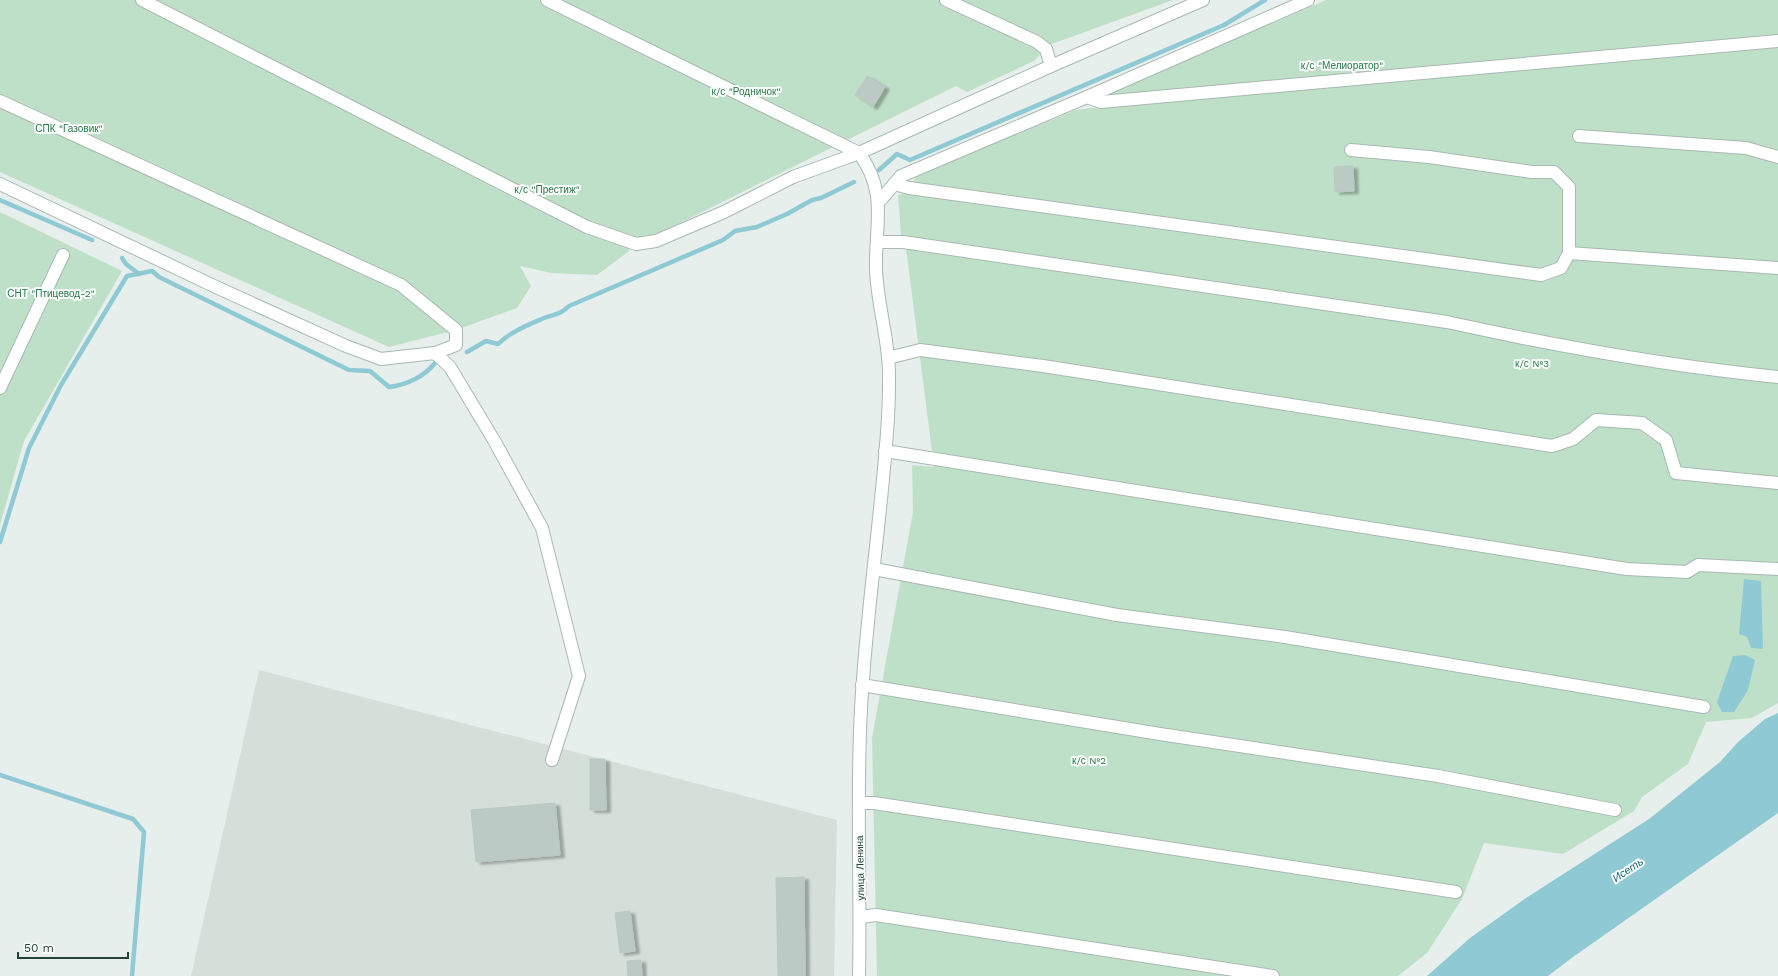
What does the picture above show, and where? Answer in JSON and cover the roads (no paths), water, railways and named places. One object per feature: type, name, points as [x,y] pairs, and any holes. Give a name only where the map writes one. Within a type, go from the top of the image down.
[{"type":"street","points":[[142,0],[587,227],[636,244],[656,240],[724,212],[793,177],[859,153],[1051,66],[1203,0]]},
{"type":"street","points":[[547,0],[859,153]]},
{"type":"street","points":[[946,0],[1037,42],[1046,49],[1051,66]]},
{"type":"street","points":[[878,203],[901,176],[1087,97],[1308,0]]},
{"type":"street","points":[[1087,97],[1101,102],[1778,41]]},
{"type":"street","points":[[0,101],[401,285],[456,330],[456,345],[435,354],[381,359],[216,287],[0,184]]},
{"type":"street","points":[[1579,136],[1746,148],[1778,157]]},
{"type":"street","points":[[894,184],[909,188],[1541,275],[1561,268],[1569,253],[1569,187],[1554,172],[1532,172],[1429,157],[1352,150]]},
{"type":"street","name":"улица Ленина","points":[[859,153],[870,167],[876,184],[878,203],[876,270],[888,358],[888,417],[862,686],[858,759],[860,917],[859,976]]},
{"type":"street","points":[[877,242],[911,243],[1439,320],[1513,336],[1707,370],[1778,377]]},
{"type":"street","points":[[1569,253],[1778,268]]},
{"type":"street","points":[[0,388],[63,255]]},
{"type":"street","points":[[888,358],[905,352],[920,350],[1042,366],[1552,446],[1573,439],[1596,420],[1642,423],[1666,440],[1676,473],[1778,483]]},
{"type":"street","points":[[435,354],[450,367],[495,442],[542,528],[579,676],[552,760]]},
{"type":"street","points":[[885,452],[1628,569],[1688,572],[1698,565],[1778,569]]},
{"type":"street","points":[[874,569],[1117,615],[1293,638],[1704,706]]},
{"type":"street","points":[[862,686],[1160,734],[1438,776],[1615,810]]},
{"type":"street","points":[[859,803],[874,803],[1456,892]]},
{"type":"street","points":[[860,917],[876,915],[1273,976]]},
{"type":"water","points":[[1744,579],[1761,581],[1763,649],[1751,648],[1747,637],[1739,634]]},
{"type":"water","points":[[1745,655],[1755,660],[1748,690],[1734,712],[1722,712],[1717,702],[1733,656]]},
{"type":"water","name":"Исеть","points":[[1778,713],[1778,813],[1548,976],[1427,976],[1470,938],[1526,898],[1649,819],[1720,762],[1738,742],[1765,719]]},
{"type":"waterway","points":[[879,170],[897,154],[910,160],[1224,25],[1265,0]]},
{"type":"waterway","points":[[467,352],[486,341],[498,344],[520,329],[544,318],[560,313],[569,306],[723,240],[735,231],[757,227],[787,214],[812,200],[821,198],[854,182]]},
{"type":"waterway","points":[[0,200],[92,240]]},
{"type":"waterway","points":[[122,258],[126,264],[139,274]]},
{"type":"waterway","points":[[0,542],[29,448],[61,385],[127,276],[152,271],[159,277],[349,370],[370,371],[389,387],[414,380],[431,368],[435,363]]},
{"type":"waterway","points":[[0,775],[133,819],[144,832],[132,976]]},
{"type":"park label","name":"к/с \"Мелиоратор\"","points":[[1342,65]]},
{"type":"park label","name":"к/с \"Родничок\"","points":[[746,91]]},
{"type":"park label","name":"СПК \"Газовик\"","points":[[69,128]]},
{"type":"park label","name":"к/с \"Престиж\"","points":[[547,189]]},
{"type":"park label","name":"СНТ \"Птицевод-2\"","points":[[51,293]]},
{"type":"park label","name":"к/с №3","points":[[1532,363]]},
{"type":"park label","name":"к/с №2","points":[[1089,760]]}]
